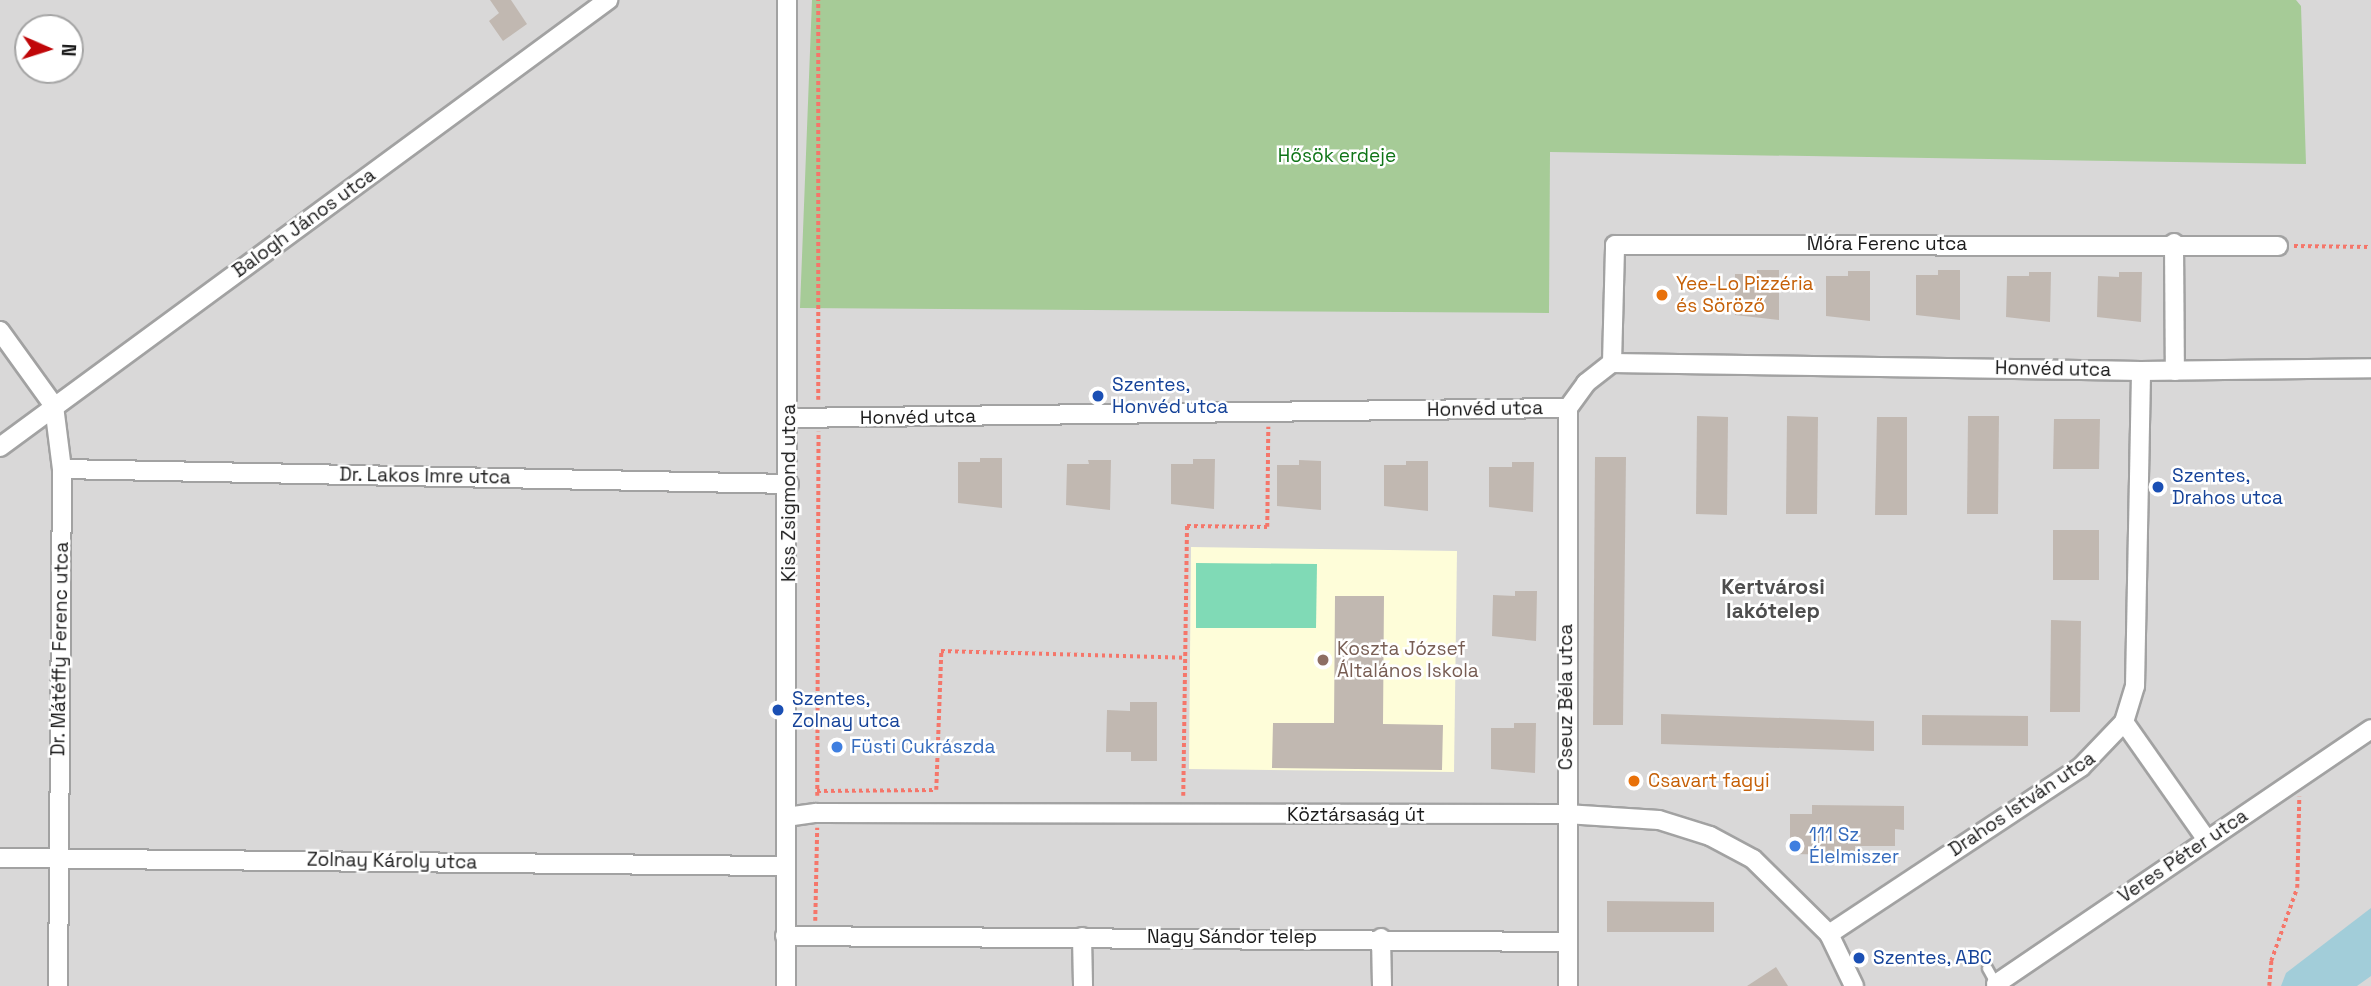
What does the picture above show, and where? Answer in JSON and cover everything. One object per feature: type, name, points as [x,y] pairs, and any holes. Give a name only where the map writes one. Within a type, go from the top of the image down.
[{"type":"street","name":"Balogh János utca","points":[[0,447],[608,0]]},
{"type":"street","name":"Kiss Zsigmond utca","points":[[786,986],[783,866],[786,817],[789,484],[787,0]]},
{"type":"street","name":"Móra Ferenc utca","points":[[1612,363],[1615,245],[2174,243],[2278,246]]},
{"type":"street","points":[[2174,243],[2175,371]]},
{"type":"street","name":"Dr. Mátéffy Ferenc utca","points":[[0,331],[54,406],[62,469],[58,986]]},
{"type":"street","name":"Honvéd utca","points":[[789,418],[1567,408],[1586,383],[1612,363],[2141,371],[2371,368]]},
{"type":"street","name":"Drahos István utca","points":[[1829,934],[2081,767],[2124,722],[2135,686],[2141,371]]},
{"type":"street","name":"Cseuz Béla utca","points":[[1567,408],[1567,986]]},
{"type":"street","name":"Dr. Lakos Imre utca","points":[[62,469],[789,484]]},
{"type":"street","points":[[2124,722],[2207,840]]},
{"type":"street","name":"Veres Péter utca","points":[[1997,985],[2371,729]]},
{"type":"street","name":"Köztársaság út","points":[[786,817],[816,813],[1183,816],[1566,814],[1659,820],[1710,836],[1753,859],[1829,934],[1854,986]]},
{"type":"street","name":"Zolnay Károly utca","points":[[0,858],[783,866]]},
{"type":"street","name":"Nagy Sándor telep","points":[[785,936],[1381,937],[1568,942]]},
{"type":"street","points":[[1082,937],[1083,986]]},
{"type":"street","points":[[1381,937],[1382,986]]},
{"type":"lane","points":[[1987,968],[1997,985]]},
{"type":"path","points":[[807,936],[815,924],[817,791],[815,419],[818,0]]},
{"type":"path","points":[[2278,246],[2371,247]]},
{"type":"path","points":[[1183,816],[1187,526],[1267,527],[1268,412]]},
{"type":"path","points":[[817,791],[936,790],[941,652],[1185,658]]},
{"type":"path","points":[[2269,986],[2271,961],[2297,888],[2299,779]]},
{"type":"shaded area","points":[[0,0],[2371,0],[2371,986],[0,986]]},
{"type":"shaded area","name":"Koszta József Általános Iskola","points":[[1191,547],[1457,551],[1454,772],[1189,769]]},
{"type":"green space","name":"Hősök erdeje","points":[[812,0],[2296,0],[2301,6],[2306,164],[1550,152],[1549,313],[800,308]]},
{"type":"green space","points":[[1196,563],[1317,564],[1316,628],[1196,628]]},
{"type":"water","points":[[2371,908],[2371,976],[2357,986],[2281,986],[2286,973]]},
{"type":"building","points":[[490,0],[511,0],[527,24],[503,41],[489,21],[499,13]]},
{"type":"building","points":[[1757,270],[1779,270],[1779,320],[1735,315],[1735,274],[1757,274]]},
{"type":"building","points":[[1938,270],[1960,270],[1960,320],[1916,315],[1916,275],[1938,275]]},
{"type":"building","points":[[1848,271],[1870,271],[1870,321],[1826,316],[1826,276],[1848,276]]},
{"type":"building","points":[[2029,272],[2051,272],[2050,322],[2006,317],[2007,276],[2029,276]]},
{"type":"building","points":[[2119,272],[2142,272],[2141,322],[2097,317],[2098,276],[2119,277]]},
{"type":"building","points":[[1697,416],[1728,417],[1727,515],[1696,514]]},
{"type":"building","points":[[1787,416],[1818,417],[1817,514],[1786,514]]},
{"type":"building","points":[[1968,416],[1999,416],[1998,514],[1967,514]]},
{"type":"building","points":[[1877,417],[1907,417],[1907,515],[1875,515]]},
{"type":"building","points":[[2054,419],[2100,419],[2099,469],[2053,469]]},
{"type":"building","points":[[1595,457],[1626,457],[1623,725],[1593,725]]},
{"type":"building","points":[[980,458],[1002,458],[1002,508],[958,503],[958,462],[980,462]]},
{"type":"building","points":[[1193,459],[1215,459],[1214,509],[1171,504],[1171,464],[1193,464]]},
{"type":"building","points":[[1088,460],[1111,460],[1110,510],[1066,505],[1067,464],[1089,464]]},
{"type":"building","points":[[1299,460],[1321,461],[1321,510],[1277,506],[1277,465],[1299,465]]},
{"type":"building","points":[[1406,461],[1428,461],[1428,511],[1384,506],[1384,465],[1406,465]]},
{"type":"building","points":[[1512,462],[1534,462],[1533,512],[1489,507],[1489,467],[1512,467]]},
{"type":"building","points":[[2053,530],[2099,530],[2099,580],[2053,580]]},
{"type":"building","points":[[1515,591],[1537,591],[1536,641],[1492,636],[1493,595],[1515,596]]},
{"type":"building","points":[[1335,596],[1384,596],[1383,724],[1443,725],[1442,770],[1272,768],[1273,723],[1334,723]]},
{"type":"building","points":[[2051,620],[2081,621],[2080,712],[2050,712]]},
{"type":"building","points":[[1130,702],[1157,702],[1157,761],[1131,761],[1131,752],[1106,752],[1107,710],[1130,711]]},
{"type":"building","points":[[1661,714],[1874,721],[1874,751],[1661,744]]},
{"type":"building","points":[[1922,715],[2028,716],[2028,746],[1922,745]]},
{"type":"building","points":[[1514,723],[1536,723],[1535,773],[1491,769],[1491,728],[1514,728]]},
{"type":"building","points":[[1812,805],[1904,806],[1904,830],[1895,829],[1895,846],[1855,846],[1855,855],[1790,854],[1790,814],[1812,814]]},
{"type":"building","points":[[1607,901],[1714,902],[1714,932],[1607,932]]},
{"type":"building","points":[[1776,967],[1788,986],[1747,986]]},
{"type":"place","name":"Yee-Lo Pizzéria és Söröző","points":[[1662,295]]},
{"type":"place","name":"Szentes, Honvéd utca","points":[[1098,396]]},
{"type":"place","name":"Szentes, Drahos utca","points":[[2158,487]]},
{"type":"place","name":"Koszta József Általános Iskola","points":[[1323,660]]},
{"type":"place","name":"Szentes, Zolnay utca","points":[[778,710]]},
{"type":"place","name":"Füsti Cukrászda","points":[[837,747]]},
{"type":"place","name":"Csavart fagyi","points":[[1634,781]]},
{"type":"place","name":"111 Sz Élelmiszer","points":[[1795,846]]},
{"type":"place","name":"Szentes, ABC","points":[[1859,958]]},
{"type":"district","name":"Kertvárosi lakótelep","points":[[1773,599]]}]
